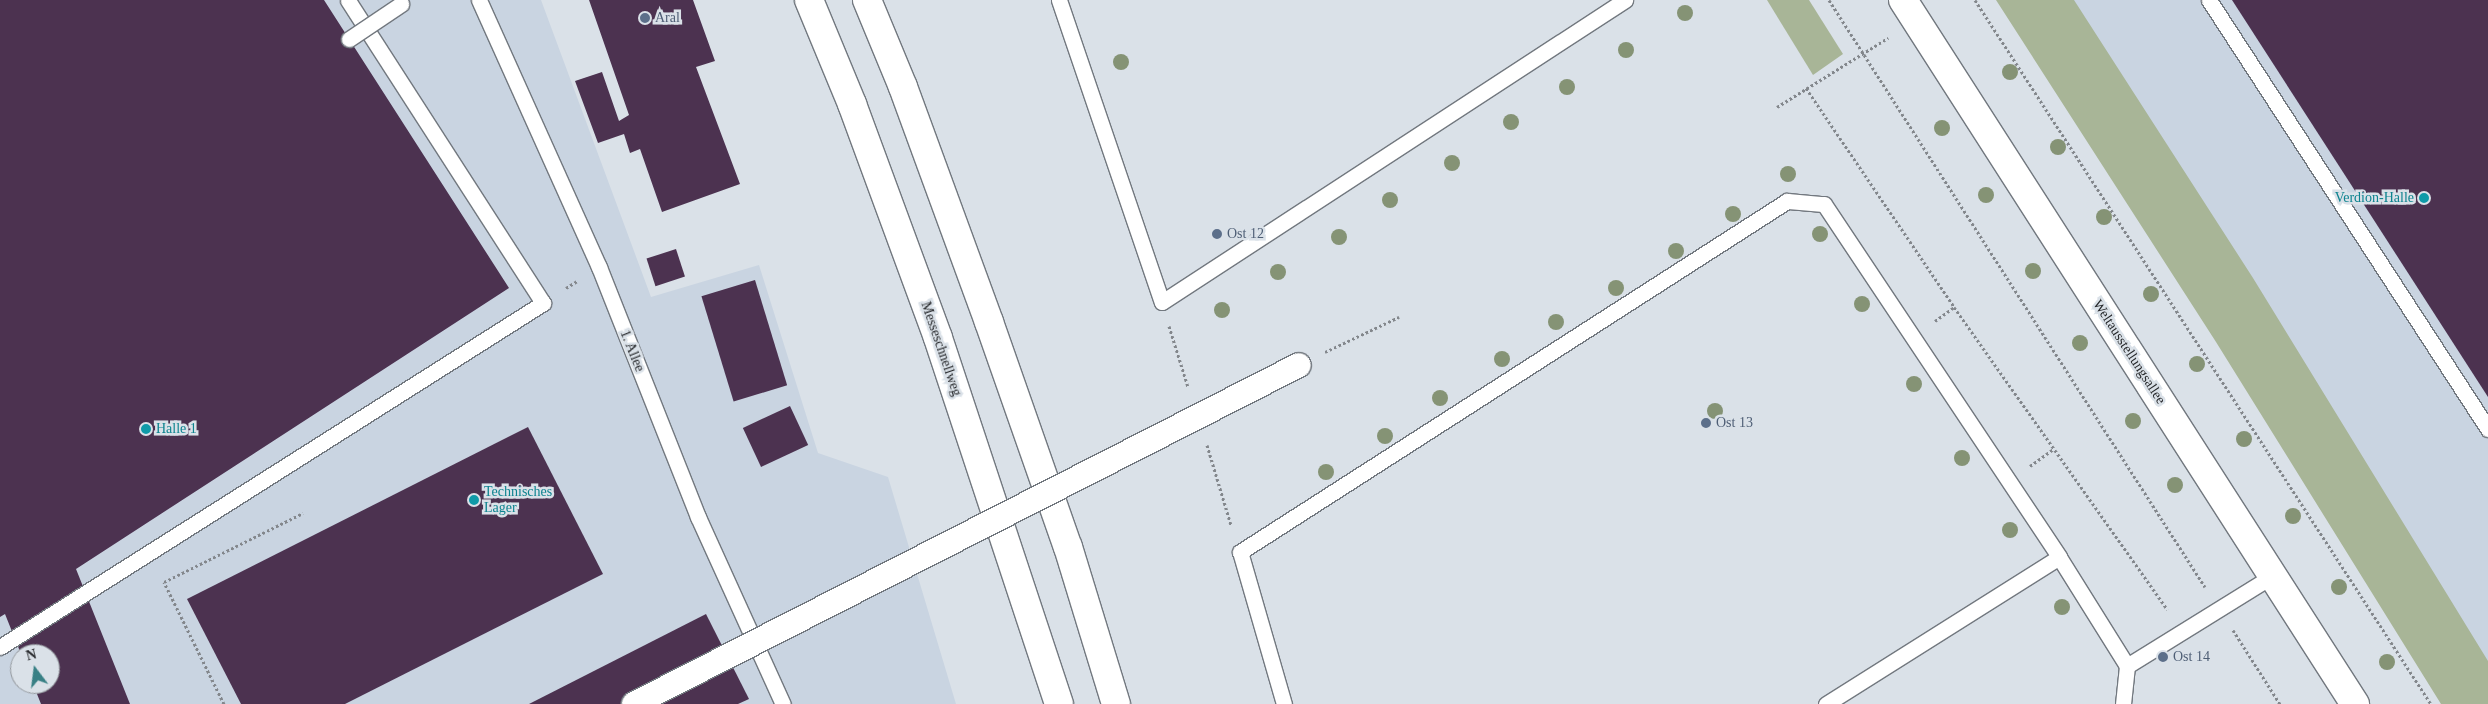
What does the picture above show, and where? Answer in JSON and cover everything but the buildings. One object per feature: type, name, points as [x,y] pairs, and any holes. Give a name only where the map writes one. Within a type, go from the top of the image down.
[{"type":"main road","name":"Messeschnellweg","points":[[809,0],[852,104],[938,338],[1059,704]]},
{"type":"main road","points":[[867,0],[903,87],[992,332],[1068,547],[1116,704]]},
{"type":"main road","name":"Weltausstellungsallee","points":[[1909,10],[2356,704]]},
{"type":"street","points":[[634,704],[1299,365]]},
{"type":"lane","points":[[0,647],[543,303],[348,0]]},
{"type":"lane","name":"1. Allee","points":[[479,0],[599,267],[698,517],[783,704]]},
{"type":"lane","points":[[1059,0],[1162,302],[1625,0]]},
{"type":"lane","points":[[2209,0],[2488,429]]},
{"type":"lane","points":[[349,39],[400,2]]},
{"type":"lane","points":[[1284,704],[1240,552],[1787,201],[1824,204],[2059,557],[2127,666],[2123,704]]},
{"type":"lane","points":[[1826,704],[2059,557]]},
{"type":"lane","points":[[2127,666],[2274,575]]},
{"type":"path","points":[[1829,0],[2280,704]]},
{"type":"path","points":[[1975,0],[2431,704]]},
{"type":"path","points":[[1777,107],[1863,53],[1909,10]]},
{"type":"path","points":[[1806,88],[1943,291],[2183,632]]},
{"type":"path","points":[[543,303],[599,267]]},
{"type":"path","points":[[1299,365],[1399,317]]},
{"type":"path","points":[[224,704],[164,582],[303,513]]},
{"type":"shaded area","points":[[0,0],[541,0],[651,297],[759,265],[818,453],[888,477],[956,704],[0,704]]},
{"type":"shaded area","points":[[2032,0],[2488,0],[2488,704]]},
{"type":"green space","points":[[1767,0],[1809,0],[1843,54],[1813,75]]},
{"type":"green space","points":[[1996,0],[2074,0],[2253,278],[2488,661],[2488,704],[2441,704],[2216,342]]},
{"type":"place","name":"Aral","points":[[645,18]]},
{"type":"place","name":"Verdion-Halle","points":[[2424,198]]},
{"type":"place","name":"Ost 12","points":[[1217,234]]},
{"type":"place","name":"Ost 13","points":[[1706,423]]},
{"type":"place","name":"Halle 1","points":[[146,429]]},
{"type":"place","name":"Technisches Lager","points":[[474,500]]},
{"type":"place","name":"Ost 14","points":[[2163,657]]}]
